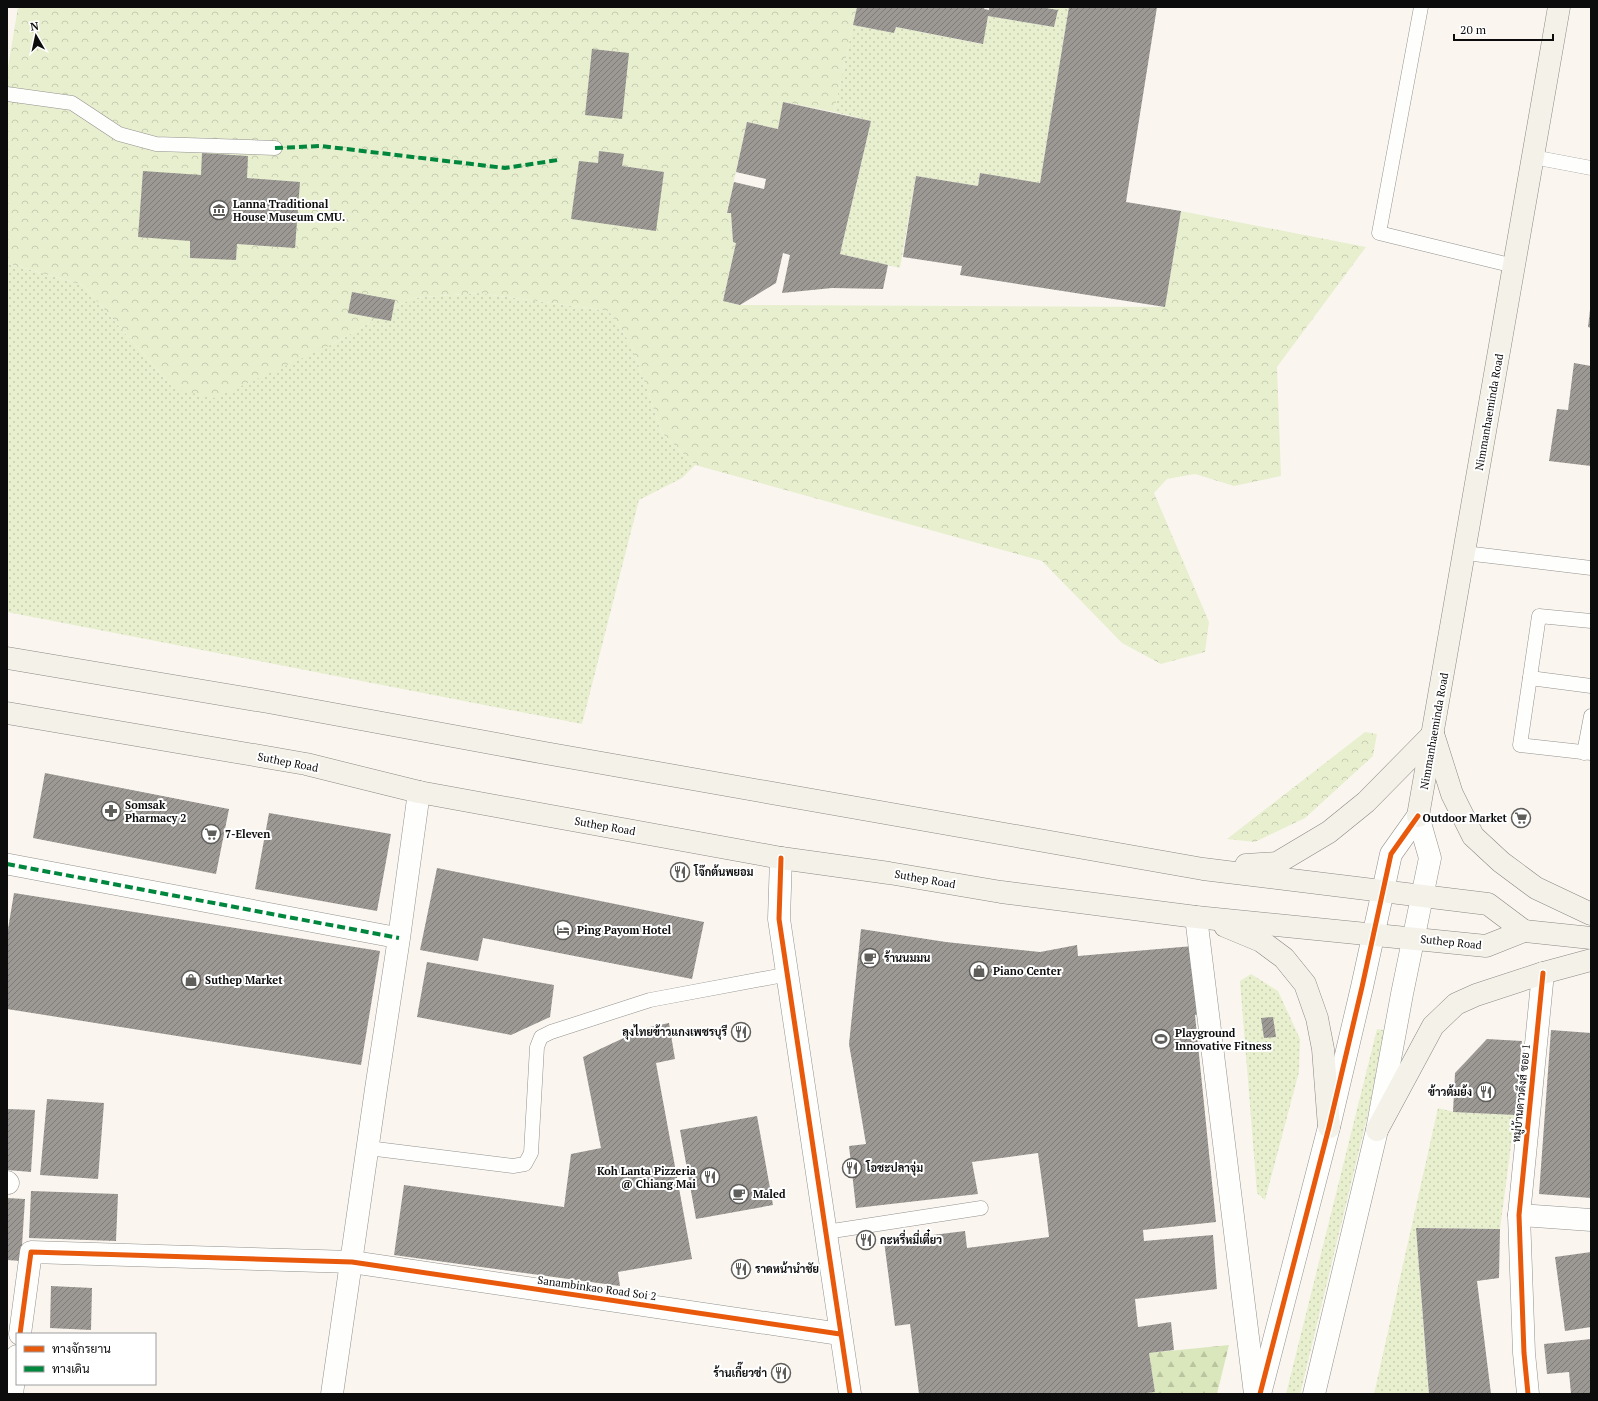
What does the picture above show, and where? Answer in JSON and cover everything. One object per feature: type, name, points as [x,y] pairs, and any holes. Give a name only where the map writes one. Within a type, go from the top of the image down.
[{"type":"main road","name":"Nimmanhaeminda Road","points":[[1418,816],[1559,7]]},
{"type":"main road","points":[[7,658],[1203,869],[1488,904],[1524,931]]},
{"type":"main road","name":"Suthep Road","points":[[7,714],[306,764],[419,792],[781,858],[889,873],[1001,892],[1201,917],[1486,946],[1524,931],[1591,938]]},
{"type":"main road","points":[[1203,869],[1277,862],[1316,840],[1329,832],[1366,802],[1433,734],[1452,794],[1473,836],[1501,862],[1536,888],[1591,914]]},
{"type":"main road","points":[[1201,917],[1261,941],[1284,958],[1305,984],[1317,1018],[1323,1049],[1329,1127]]},
{"type":"main road","points":[[1377,1130],[1433,1026],[1456,1004],[1476,995],[1543,973],[1591,960]]},
{"type":"street","points":[[332,1394],[419,792]]},
{"type":"street","points":[[1260,1394],[1329,1127],[1391,854],[1418,816]]},
{"type":"street","points":[[1314,1394],[1377,1130],[1413,938],[1430,858],[1418,816]]},
{"type":"street","points":[[781,858],[779,918],[789,974],[840,1334],[850,1394]]},
{"type":"street","points":[[7,864],[399,938]]},
{"type":"street","points":[[1201,917],[1255,1394]]},
{"type":"street","name":"หมู่บ้านดาวดึงส์ ซอย 1","points":[[1528,1394],[1524,1353],[1519,1215],[1543,973]]},
{"type":"street","points":[[1519,1215],[1591,1220]]},
{"type":"street","name":"Sanambinkao Road Soi 2","points":[[20,1333],[31,1252],[352,1262],[840,1334]]},
{"type":"street","points":[[12,1394],[16,1364]]},
{"type":"lane","points":[[1421,7],[1380,233],[1514,266]]},
{"type":"lane","points":[[7,94],[72,103],[119,134],[156,144],[275,148]]},
{"type":"lane","points":[[1533,157],[1591,168]]},
{"type":"lane","points":[[1465,553],[1591,568]]},
{"type":"lane","points":[[1591,621],[1539,616],[1520,744],[1588,753],[1591,716]]},
{"type":"lane","points":[[1530,678],[1591,686]]},
{"type":"lane","points":[[368,1148],[513,1166],[525,1164],[531,1153],[537,1047],[541,1038],[552,1032],[650,1000],[789,974]]},
{"type":"lane","points":[[826,1232],[981,1208]]},
{"type":"green space","points":[[18,7],[857,7],[834,112],[784,102],[778,129],[747,122],[727,212],[731,213],[733,242],[736,243],[723,301],[740,305],[1165,307],[1181,211],[1366,247],[1277,367],[1281,476],[1234,486],[1195,474],[1167,479],[1154,493],[1209,622],[1205,652],[1161,664],[1122,643],[1042,561],[695,465],[662,433],[632,346],[609,311],[478,293],[412,298],[333,344],[215,398],[174,389],[83,285],[7,263],[7,73]]},
{"type":"green space","points":[[1040,7],[1069,7],[1040,183],[980,173],[978,186],[916,176],[900,268],[840,254],[871,121],[834,112],[853,25],[894,33],[896,27],[982,44],[988,16],[1054,27],[1058,10]]},
{"type":"green space","points":[[7,263],[83,285],[174,389],[333,344],[412,298],[478,293],[609,311],[632,346],[662,433],[695,465],[682,478],[639,500],[582,724],[7,612]]},
{"type":"green space","points":[[1365,732],[1377,734],[1373,756],[1305,818],[1255,842],[1227,839]]},
{"type":"green space","points":[[1251,974],[1278,991],[1300,1039],[1299,1072],[1265,1200],[1257,1193],[1240,981]]},
{"type":"green space","points":[[1377,1029],[1388,1031],[1300,1394],[1286,1394]]},
{"type":"green space","points":[[1438,1108],[1454,1112],[1515,1115],[1500,1229],[1416,1228],[1429,1394],[1374,1394]]},
{"type":"green space","points":[[1229,1345],[1217,1394],[1139,1394],[1155,1392],[1149,1353]]},
{"type":"building","points":[[857,7],[985,7],[984,9],[989,10],[989,7],[1040,7],[1058,10],[1054,27],[988,16],[983,44],[896,27],[894,33],[853,25]]},
{"type":"building","points":[[1069,7],[1157,7],[1126,202],[1181,211],[1165,307],[960,275],[962,266],[903,257],[916,176],[978,186],[980,173],[1040,183]]},
{"type":"building","points":[[592,49],[629,53],[622,119],[585,115]]},
{"type":"building","points":[[783,102],[871,121],[840,254],[888,265],[883,289],[832,288],[782,293],[790,255],[783,253],[776,283],[740,305],[723,301],[736,243],[733,242],[731,213],[727,213],[734,182],[764,189],[766,179],[736,172],[747,122],[778,129]]},
{"type":"building","points":[[599,151],[624,154],[622,166],[664,172],[656,231],[571,219],[579,161],[598,163]]},
{"type":"building","name":"Lanna Traditional House Museum CMU.","points":[[202,153],[248,156],[247,178],[300,182],[295,248],[237,244],[236,260],[190,258],[190,241],[138,237],[143,171],[201,175]]},
{"type":"building","points":[[352,292],[395,300],[391,321],[348,313]]},
{"type":"building","points":[[1590,310],[1591,311],[1591,328],[1588,327]]},
{"type":"building","points":[[1574,363],[1591,366],[1591,466],[1549,461],[1557,409],[1568,410]]},
{"type":"building","points":[[45,773],[229,809],[216,874],[33,838]]},
{"type":"building","points":[[269,813],[391,834],[377,911],[255,889]]},
{"type":"building","name":"Ping Payom Hotel","points":[[437,868],[704,922],[692,979],[483,938],[478,961],[420,950]]},
{"type":"building","name":"Suthep Market","points":[[14,893],[380,951],[361,1065],[7,1009],[7,935]]},
{"type":"building","points":[[861,929],[946,942],[1040,952],[1077,945],[1078,956],[1193,946],[1202,1014],[1195,1015],[1216,1222],[1143,1230],[1144,1241],[1213,1235],[1217,1289],[1135,1299],[1138,1327],[1171,1322],[1174,1350],[1149,1353],[1155,1392],[1139,1394],[919,1394],[910,1324],[895,1326],[884,1241],[965,1231],[967,1248],[1049,1237],[1047,1219],[1038,1153],[972,1162],[978,1194],[856,1208],[849,1146],[866,1144],[849,1044]]},
{"type":"building","points":[[427,962],[554,985],[550,1017],[511,1035],[417,1017]]},
{"type":"building","points":[[1273,1017],[1276,1037],[1264,1038],[1261,1018]]},
{"type":"building","points":[[669,1023],[675,1059],[656,1063],[692,1259],[618,1272],[620,1286],[394,1255],[404,1185],[564,1207],[571,1154],[601,1148],[583,1057],[645,1028]]},
{"type":"building","points":[[1551,1030],[1591,1033],[1591,1198],[1539,1194]]},
{"type":"building","name":"ข้าวต้มย้ง","points":[[1487,1039],[1522,1041],[1515,1115],[1453,1112],[1455,1073]]},
{"type":"building","points":[[47,1099],[104,1103],[98,1179],[40,1175]]},
{"type":"building","points":[[7,1109],[35,1110],[31,1172],[7,1170]]},
{"type":"building","points":[[757,1116],[773,1205],[696,1219],[680,1130]]},
{"type":"building","points":[[31,1191],[118,1194],[116,1241],[29,1238]]},
{"type":"building","points":[[7,1198],[25,1199],[21,1261],[7,1260]]},
{"type":"building","points":[[1416,1228],[1500,1229],[1499,1278],[1477,1281],[1491,1394],[1429,1394]]},
{"type":"building","points":[[1591,1252],[1591,1327],[1565,1331],[1555,1257]]},
{"type":"building","points":[[51,1286],[92,1288],[91,1330],[50,1328]]},
{"type":"building","points":[[1591,1339],[1591,1394],[1571,1394],[1569,1372],[1547,1374],[1544,1344]]},
{"type":"marked path","points":[[275,148],[321,146],[505,168],[558,160]]},
{"type":"marked path","points":[[7,864],[399,938]]},
{"type":"cycle path","points":[[1260,1394],[1329,1127],[1391,854],[1418,816]]},
{"type":"cycle path","points":[[781,858],[779,919],[850,1394]]},
{"type":"cycle path","points":[[1528,1394],[1524,1353],[1519,1215],[1543,973]]},
{"type":"cycle path","points":[[20,1333],[31,1252],[352,1262],[840,1334]]},
{"type":"place","name":"Lanna Traditional House Museum CMU.","points":[[219,210]]},
{"type":"place","name":"Somsak Pharmacy 2","points":[[111,811]]},
{"type":"place","name":"Outdoor Market","points":[[1521,818]]},
{"type":"place","name":"7-Eleven","points":[[211,834]]},
{"type":"place","name":"โจ๊กต้นพยอม","points":[[680,872]]},
{"type":"place","name":"Ping Payom Hotel","points":[[563,930]]},
{"type":"place","name":"ร้านนมมน","points":[[870,958]]},
{"type":"place","name":"Piano Center","points":[[979,971]]},
{"type":"place","name":"Suthep Market","points":[[191,980]]},
{"type":"place","name":"ลุงไทยข้าวแกงเพชรบุรี","points":[[741,1032]]},
{"type":"place","name":"Playground Innovative Fitness","points":[[1161,1039]]},
{"type":"place","name":"ข้าวต้มย้ง","points":[[1486,1092]]},
{"type":"place","name":"โอชะปลาจุ่ม","points":[[852,1168]]},
{"type":"place","name":"Koh Lanta Pizzeria @ Chiang Mai","points":[[710,1177]]},
{"type":"place","name":"Maled","points":[[739,1194]]},
{"type":"place","name":"กะหรี่หมี่เตี๋ยว","points":[[866,1240]]},
{"type":"place","name":"ราดหน้านำชัย","points":[[741,1269]]},
{"type":"place","name":"ร้านเกี๊ยวซ่า","points":[[781,1373]]}]
